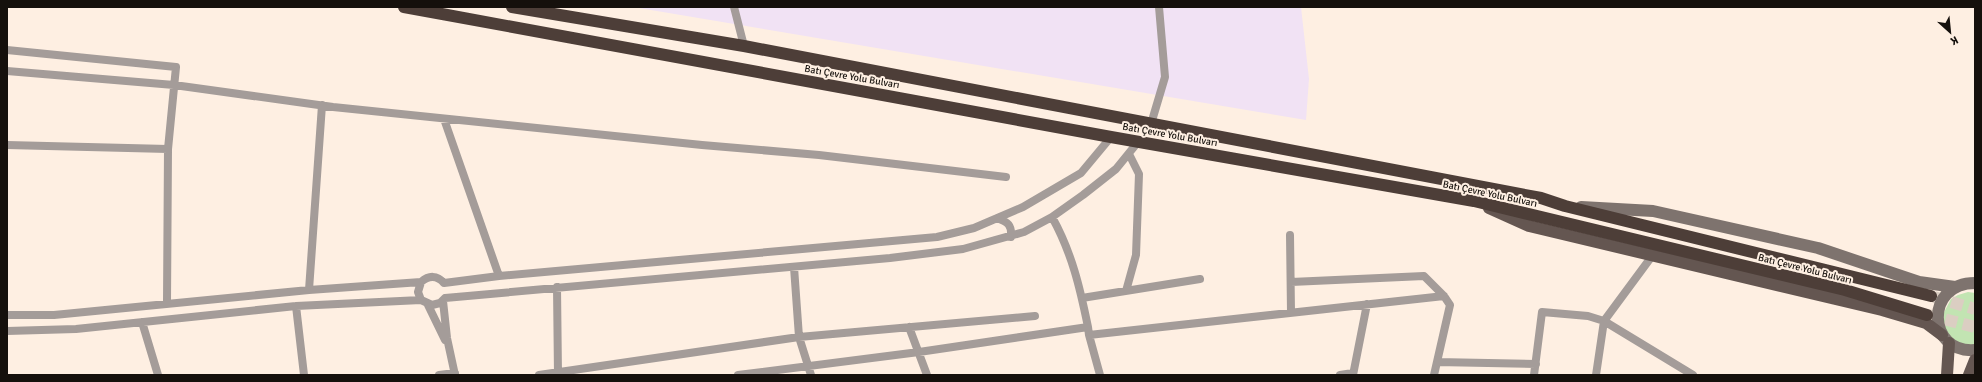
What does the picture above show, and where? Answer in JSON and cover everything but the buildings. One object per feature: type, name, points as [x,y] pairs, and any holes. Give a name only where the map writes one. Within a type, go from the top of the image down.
[{"type":"highway","name":"Batı Çevre Yolu Bulvarı","points":[[404,7],[1138,142],[1474,201],[1845,290],[1927,315]]},
{"type":"highway","name":"Batı Çevre Yolu Bulvarı","points":[[512,7],[744,46],[1541,198],[1565,206],[1931,296]]},
{"type":"main road","points":[[1474,201],[1529,226],[1882,310],[1926,323],[1958,348],[1975,350]]},
{"type":"main road","points":[[1565,206],[1652,211],[1818,248],[1919,282],[1955,287]]},
{"type":"main road","points":[[1947,375],[1946,339],[1938,325],[1940,303],[1946,294],[1955,287],[1966,283],[1975,283]]},
{"type":"main road","points":[[1969,375],[1975,360]]},
{"type":"street","points":[[734,7],[744,46]]},
{"type":"street","points":[[1151,124],[1165,77],[1159,7]]},
{"type":"street","points":[[7,50],[176,66],[168,149],[167,303]]},
{"type":"street","points":[[7,71],[174,85],[322,105],[444,119],[819,155],[1006,177]]},
{"type":"street","points":[[309,290],[322,105]]},
{"type":"street","points":[[444,119],[500,276]]},
{"type":"street","points":[[444,283],[500,276],[936,237],[974,228],[1024,207],[1082,173],[1111,137]]},
{"type":"street","points":[[7,331],[76,329],[296,306],[424,302],[436,305],[444,300],[557,287],[794,267],[890,258],[963,249],[1011,237],[1052,217],[1116,169],[1138,142]]},
{"type":"street","points":[[7,145],[168,149]]},
{"type":"street","points":[[1126,291],[1136,255],[1138,174],[1129,154]]},
{"type":"street","points":[[1052,217],[1065,241],[1082,298],[1088,331],[1100,375]]},
{"type":"street","points":[[998,218],[1006,222],[1012,229],[1011,237]]},
{"type":"street","points":[[1290,235],[1291,312]]},
{"type":"street","points":[[1596,375],[1604,321],[1652,256]]},
{"type":"street","points":[[794,267],[799,338],[811,375]]},
{"type":"street","points":[[1291,282],[1424,276],[1444,296],[1450,305],[1434,375]]},
{"type":"street","points":[[7,315],[54,315],[309,290],[421,282],[431,277],[436,277],[444,283],[447,290],[444,300],[449,347],[455,374],[439,375]]},
{"type":"street","points":[[1082,298],[1200,279]]},
{"type":"street","points":[[421,282],[418,292],[449,347]]},
{"type":"street","points":[[557,287],[558,374]]},
{"type":"street","points":[[738,375],[1088,331],[1444,296]]},
{"type":"street","points":[[1340,375],[1353,374],[1367,304]]},
{"type":"street","points":[[296,306],[304,375]]},
{"type":"street","points":[[1534,375],[1542,312],[1588,316],[1604,321],[1692,375]]},
{"type":"street","points":[[539,375],[558,374],[799,338],[1035,316]]},
{"type":"street","points":[[142,322],[158,375]]},
{"type":"street","points":[[909,327],[927,375]]},
{"type":"street","points":[[1437,362],[1536,364]]},
{"type":"shaded area","points":[[633,7],[1301,7],[1309,79],[1306,120]]},
{"type":"green space","points":[[1968,292],[1975,293],[1975,346],[1955,343],[1945,330],[1943,314],[1951,299]]},
{"type":"tunnel","points":[[1934,297],[1975,309]]},
{"type":"tunnel","points":[[1928,315],[1975,327]]}]
